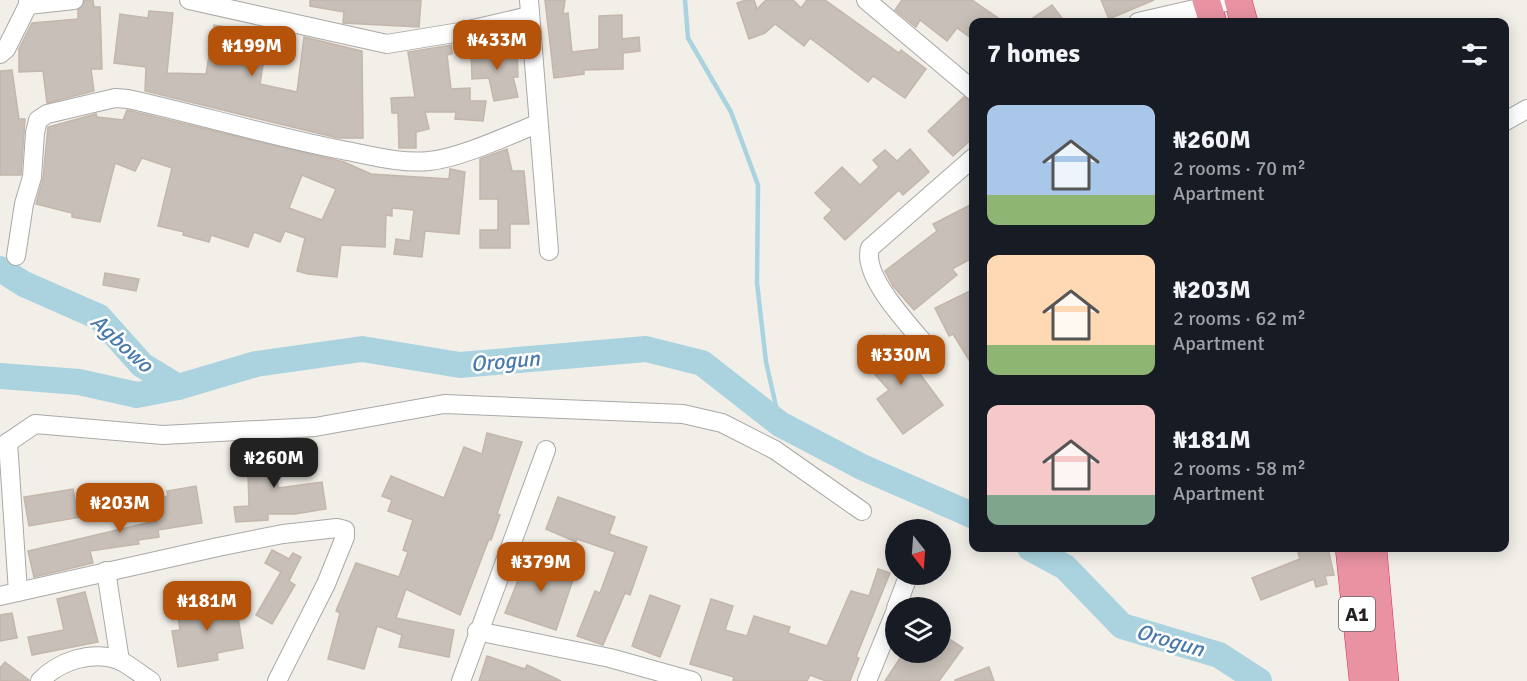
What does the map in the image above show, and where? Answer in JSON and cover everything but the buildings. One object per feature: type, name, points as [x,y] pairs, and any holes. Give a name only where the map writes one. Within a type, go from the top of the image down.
[{"type":"highway","points":[[1220,6],[1238,18]]},
{"type":"highway","name":"A1","points":[[1349,552],[1364,681]]},
{"type":"highway","name":"A1","points":[[1373,552],[1385,681]]},
{"type":"street","points":[[0,54],[8,45],[28,3],[74,0]]},
{"type":"street","points":[[189,0],[387,44],[460,32],[529,8],[549,251]]},
{"type":"street","points":[[866,0],[969,87]]},
{"type":"street","points":[[1158,18],[1220,6]]},
{"type":"street","points":[[16,256],[24,204],[32,177],[35,133],[38,120],[47,114],[115,98],[128,99],[282,138],[395,160],[415,161],[430,161],[447,156],[537,124]]},
{"type":"street","points":[[1509,119],[1527,109]]},
{"type":"street","points":[[934,355],[873,278],[867,257],[876,241],[969,161]]},
{"type":"street","points":[[277,681],[326,584],[345,537],[345,530],[337,528],[283,534],[9,594],[4,445],[35,424],[163,435],[304,428],[444,404],[683,414],[722,423],[775,450],[862,511]]},
{"type":"street","points":[[461,681],[477,631],[546,450]]},
{"type":"street","points":[[106,571],[120,661]]},
{"type":"street","points":[[477,631],[610,658],[692,681]]},
{"type":"street","points":[[867,681],[885,636]]},
{"type":"street","points":[[40,681],[51,670],[74,660],[97,656],[120,661],[151,681]]},
{"type":"waterway","points":[[685,0],[688,38],[731,112],[758,185],[757,283],[766,362],[780,424]]},
{"type":"waterway","name":"Agbowo","points":[[0,269],[24,284],[99,317],[142,365],[178,387]]},
{"type":"waterway","name":"Orogun","points":[[0,376],[79,382],[137,395],[178,387],[256,364],[362,349],[460,365],[646,349],[702,363],[780,424],[862,467],[969,514]]},
{"type":"waterway","name":"Orogun","points":[[1037,552],[1065,567],[1122,626],[1219,655],[1259,681]]}]
